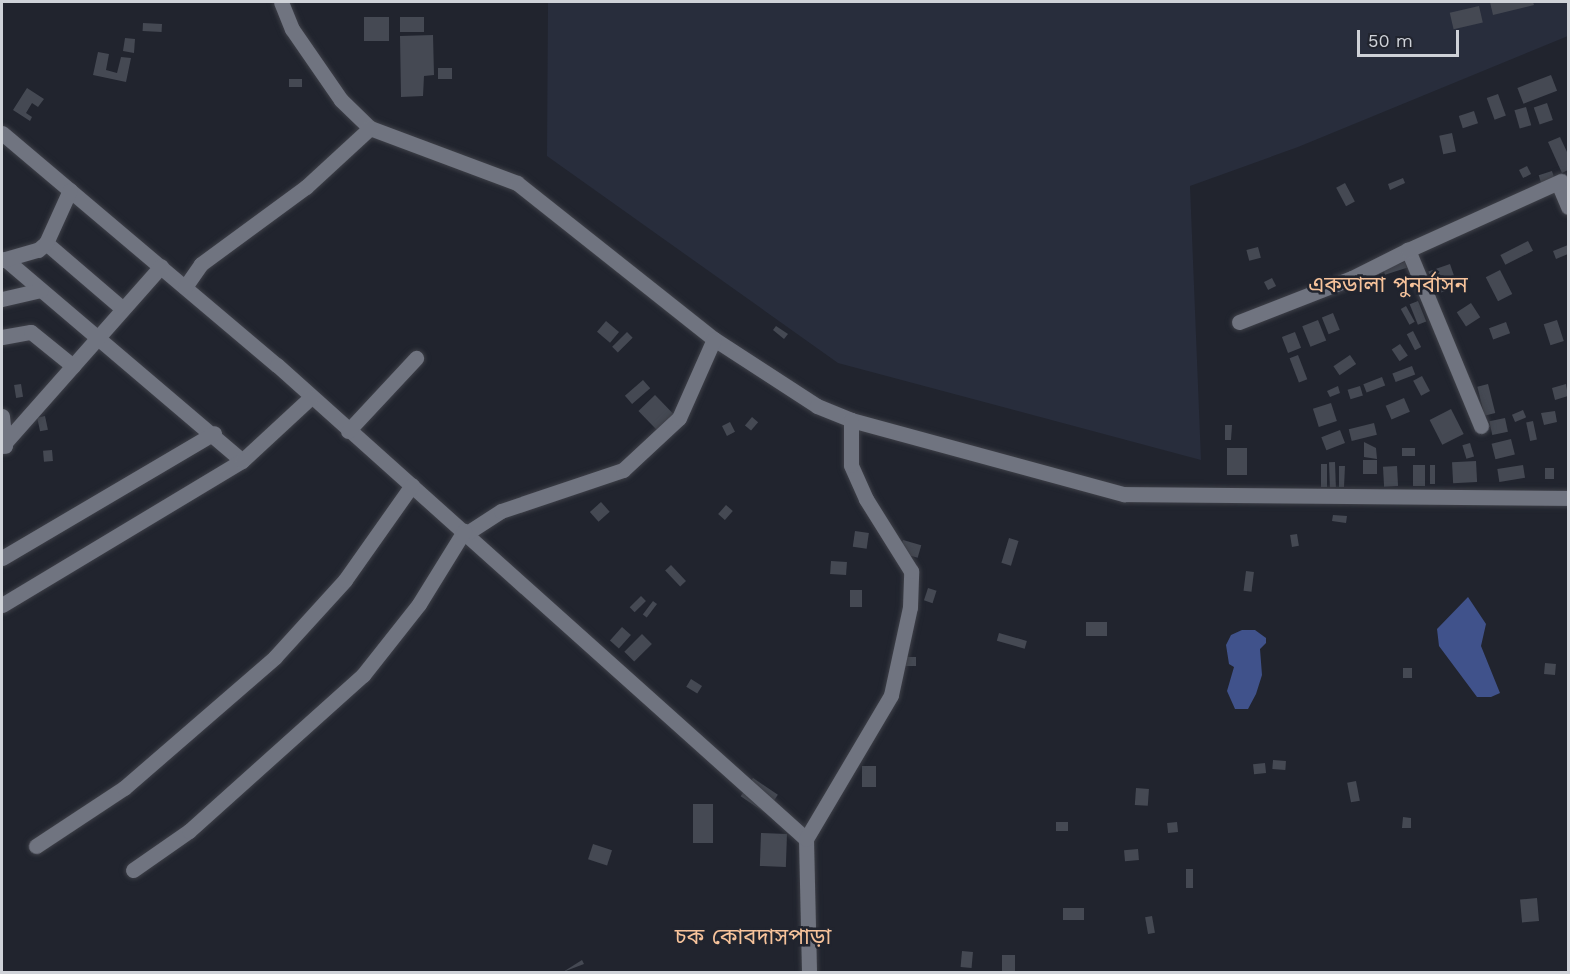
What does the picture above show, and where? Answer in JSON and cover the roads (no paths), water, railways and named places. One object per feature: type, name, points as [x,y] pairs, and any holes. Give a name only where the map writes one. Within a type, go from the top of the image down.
[{"type":"street","points":[[281,2],[292,28],[341,100],[370,128],[517,183],[714,339],[817,406],[852,420],[1124,494],[1569,498]]},
{"type":"street","points":[[185,287],[201,264],[306,187],[370,128]]},
{"type":"street","points":[[2,133],[161,266],[466,532],[806,839]]},
{"type":"street","points":[[1239,322],[1352,278],[1408,250],[1560,182],[1569,207]]},
{"type":"street","points":[[3,259],[38,250],[46,243],[70,190]]},
{"type":"street","points":[[46,243],[123,309]]},
{"type":"street","points":[[1408,250],[1481,426]]},
{"type":"street","points":[[3,259],[96,339],[214,434],[242,461]]},
{"type":"street","points":[[3,446],[161,266]]},
{"type":"street","points":[[2,299],[41,290]]},
{"type":"street","points":[[2,337],[32,332],[73,366]]},
{"type":"street","points":[[132,870],[189,831],[363,675],[419,604],[466,532],[501,511],[623,470],[679,418],[714,339]]},
{"type":"street","points":[[348,431],[416,358]]},
{"type":"street","points":[[2,605],[242,461],[312,397]]},
{"type":"street","points":[[2,416],[3,446]]},
{"type":"street","points":[[809,972],[806,839],[891,695],[910,607],[911,571],[866,499],[851,465],[852,420]]},
{"type":"street","points":[[2,558],[214,434]]},
{"type":"street","points":[[36,846],[124,788],[275,657],[345,580],[412,485]]},
{"type":"water","points":[[1468,597],[1486,624],[1481,646],[1500,693],[1491,697],[1477,697],[1439,646],[1437,629]]},
{"type":"water","points":[[1242,630],[1255,630],[1266,638],[1266,643],[1260,649],[1262,675],[1256,694],[1248,709],[1235,709],[1227,691],[1234,667],[1229,664],[1226,645],[1231,635]]},
{"type":"district","name":"একডালা পুনর্বাসন","points":[[1388,285]]},
{"type":"district","name":"চক কোবদাসপাড়া","points":[[753,937]]}]
